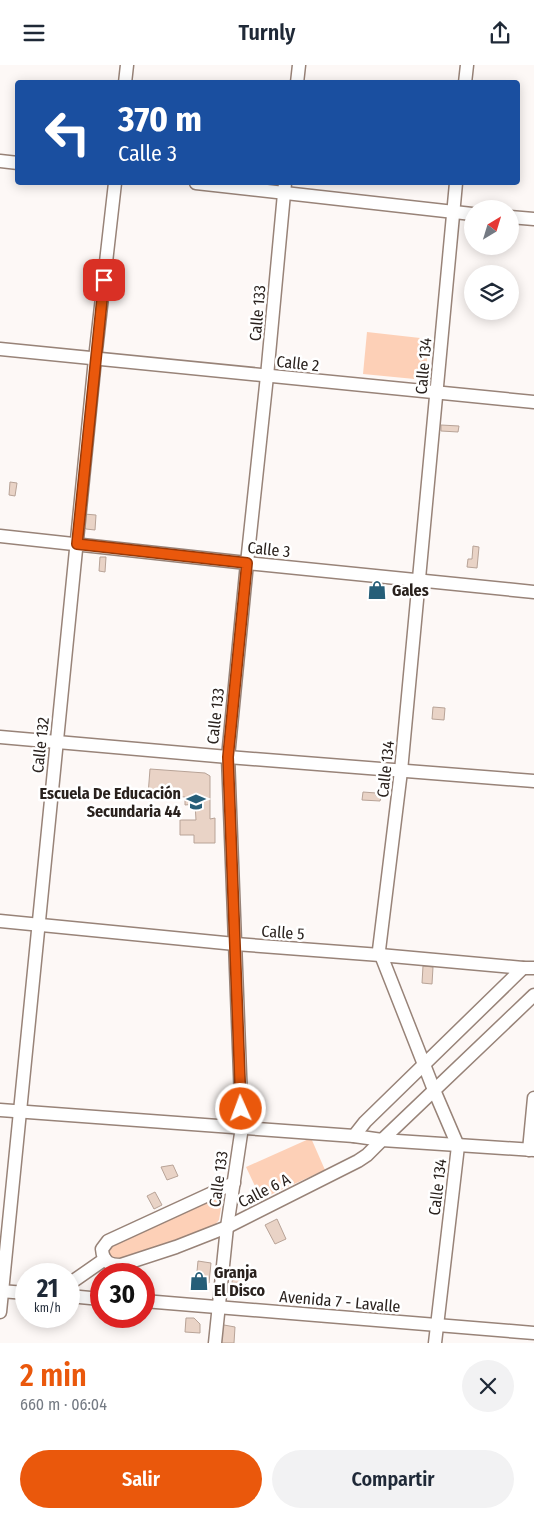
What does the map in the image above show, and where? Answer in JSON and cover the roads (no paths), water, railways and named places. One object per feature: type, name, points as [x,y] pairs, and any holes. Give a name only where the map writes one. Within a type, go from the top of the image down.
[{"type":"street","points":[[125,80],[127,65]]},
{"type":"street","points":[[297,80],[299,65]]},
{"type":"street","points":[[465,80],[467,65]]},
{"type":"street","points":[[0,161],[15,163]]},
{"type":"street","name":"Calle 132","points":[[0,1312],[95,359],[115,185]]},
{"type":"street","points":[[240,185],[285,187],[464,214]]},
{"type":"street","name":"Calle 134","points":[[435,1343],[458,1146],[379,950],[401,771],[456,185]]},
{"type":"street","name":"Calle 133","points":[[215,1343],[227,1227],[242,1127],[228,757],[285,187]]},
{"type":"street","points":[[519,218],[534,219]]},
{"type":"street","name":"Calle 2","points":[[0,349],[534,402]]},
{"type":"street","name":"Calle 3","points":[[0,536],[534,592]]},
{"type":"street","points":[[0,737],[534,781]]},
{"type":"street","name":"Calle 5","points":[[0,921],[234,944],[528,968]]},
{"type":"street","points":[[354,1135],[424,1065],[528,968]]},
{"type":"street","name":"Calle 6 A","points":[[234,1183],[108,1241],[102,1249],[103,1257],[114,1265],[121,1265],[176,1247],[227,1227],[358,1161],[367,1155],[534,995]]},
{"type":"street","points":[[0,1110],[354,1135],[382,1140],[531,1150],[534,1098]]},
{"type":"street","points":[[80,1276],[105,1259]]},
{"type":"street","points":[[1,1291],[15,1292]]},
{"type":"street","name":"Avenida 7 - Lavalle","points":[[155,1302],[534,1333]]},
{"type":"place","name":"Gales","points":[[377,590]]},
{"type":"place","name":"Escuela De Educación Secundaria 44","points":[[196,802]]},
{"type":"place","name":"Granja El Disco","points":[[199,1281]]}]
